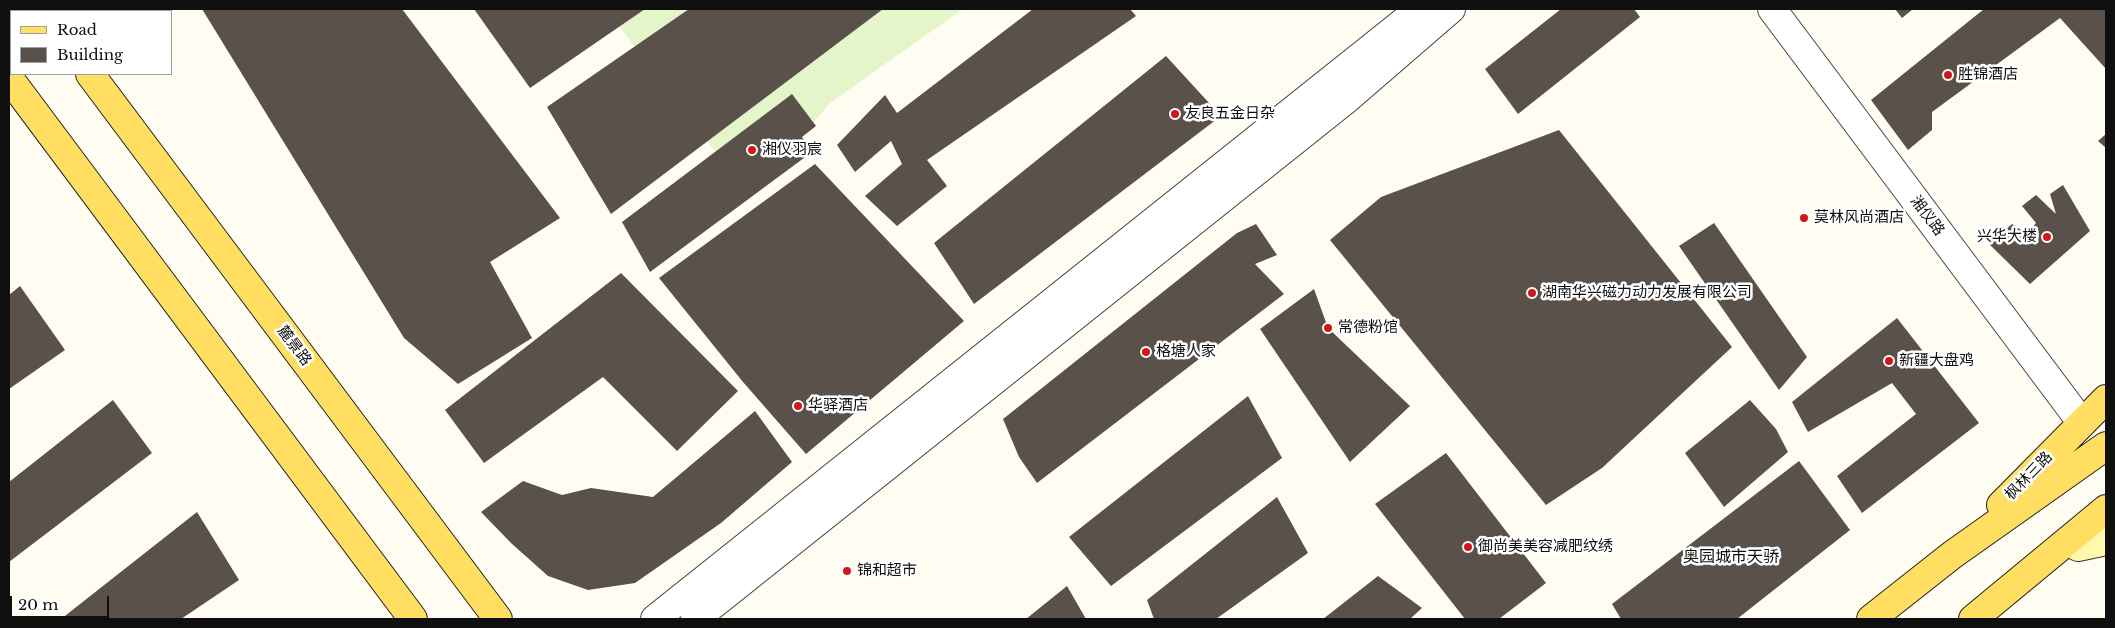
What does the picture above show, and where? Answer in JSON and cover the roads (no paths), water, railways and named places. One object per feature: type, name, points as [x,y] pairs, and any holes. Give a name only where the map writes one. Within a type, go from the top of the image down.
[{"type":"main road","name":"麓景路","points":[[91,75],[498,619]]},
{"type":"main road","points":[[9,78],[413,619]]},
{"type":"main road","name":"枫林三路","points":[[1952,554],[2106,399]]},
{"type":"main road","name":"枫林三路","points":[[1872,619],[1952,554],[2106,446]]},
{"type":"main road","points":[[1973,619],[2106,509]]},
{"type":"main road","points":[[1996,601],[2078,547],[2106,531]]},
{"type":"main road","points":[[2078,547],[2106,542]]},
{"type":"street","points":[[655,619],[1420,9]]},
{"type":"street","points":[[695,619],[1348,98],[1451,9]]},
{"type":"street","name":"湘仪路","points":[[1772,9],[2082,423]]},
{"type":"place","name":"胜锦酒店","points":[[1948,75]]},
{"type":"place","name":"友良五金日杂","points":[[1175,114]]},
{"type":"place","name":"湘仪羽宸","points":[[752,150]]},
{"type":"place","name":"莫林风尚酒店","points":[[1804,218]]},
{"type":"place","name":"兴华大楼","points":[[2047,237]]},
{"type":"place","name":"湖南华兴磁力动力发展有限公司","points":[[1532,293]]},
{"type":"place","name":"常德粉馆","points":[[1328,328]]},
{"type":"place","name":"格塘人家","points":[[1146,352]]},
{"type":"place","name":"新疆大盘鸡","points":[[1889,361]]},
{"type":"place","name":"华驿酒店","points":[[798,406]]},
{"type":"place","name":"御尚美美容减肥纹绣","points":[[1468,547]]},
{"type":"place","name":"锦和超市","points":[[847,571]]},
{"type":"district","name":"奥园城市天骄","points":[[1731,557]]}]
